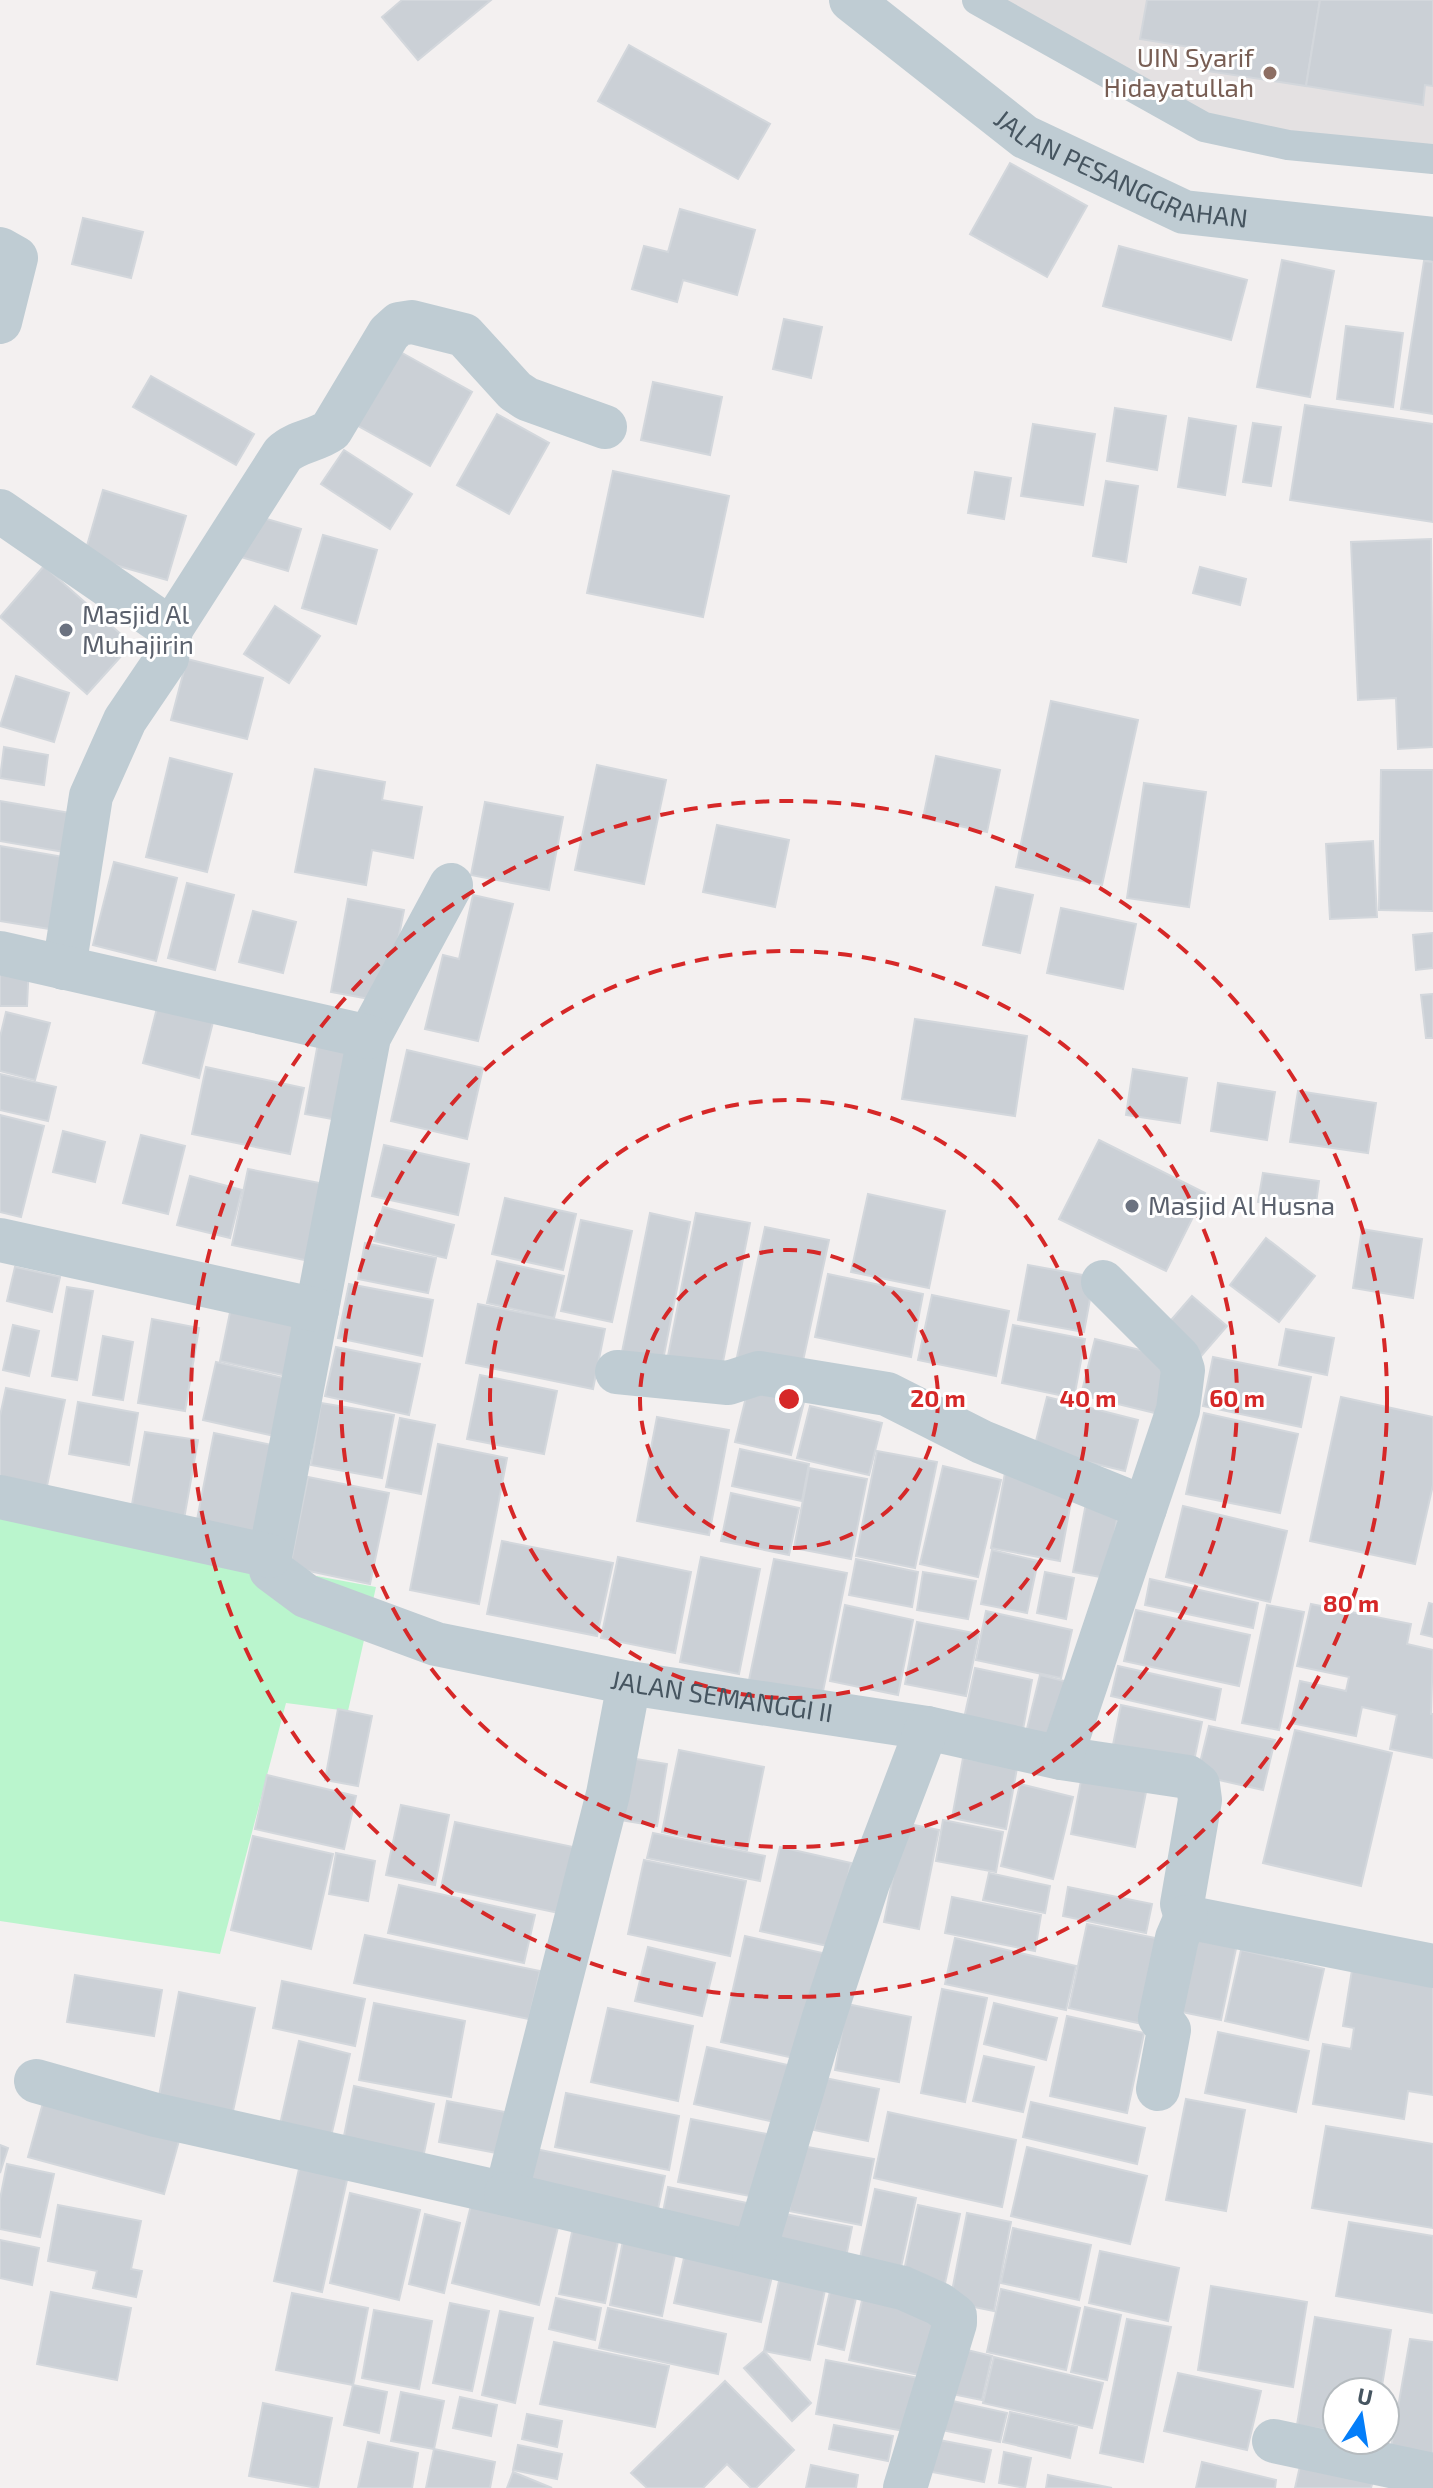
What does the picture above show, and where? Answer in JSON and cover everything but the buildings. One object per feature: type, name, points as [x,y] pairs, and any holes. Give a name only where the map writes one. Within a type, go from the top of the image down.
[{"type":"street","name":"JALAN PESANGGRAHAN","points":[[851,0],[1025,137],[1184,212],[1433,239]]},
{"type":"street","points":[[0,249],[16,258],[0,322]]},
{"type":"street","points":[[64,968],[91,796],[125,720],[167,658],[171,629],[283,454],[292,445],[331,430],[389,333],[399,324],[412,322],[464,335],[515,391],[527,399],[605,427]]},
{"type":"street","points":[[0,511],[171,629]]},
{"type":"street","points":[[0,1497],[270,1556],[369,1037],[451,885]]},
{"type":"street","points":[[0,953],[369,1037]]},
{"type":"street","points":[[0,1240],[317,1310]]},
{"type":"street","points":[[1061,1758],[1178,1410],[1183,1370],[1179,1358],[1103,1282]]},
{"type":"street","points":[[617,1372],[728,1383],[759,1373],[887,1394],[982,1442],[1145,1508]]},
{"type":"street","name":"JALAN SEMANGGI II","points":[[270,1556],[271,1570],[306,1596],[436,1644],[629,1683],[927,1728],[1061,1758],[1188,1777],[1198,1785],[1200,1800],[1182,1904],[1186,1917]]},
{"type":"street","points":[[506,2194],[608,1794],[629,1683]]},
{"type":"street","points":[[754,2253],[858,1913],[927,1728]]},
{"type":"street","points":[[1158,2089],[1169,2030],[1160,2018],[1177,1938],[1186,1917],[1433,1966]]},
{"type":"street","points":[[36,2081],[156,2115],[903,2288],[939,2304],[955,2316],[955,2323],[905,2488]]},
{"type":"street","points":[[1274,2441],[1433,2475]]},
{"type":"lane","points":[[977,0],[1204,127],[1288,145],[1433,159]]},
{"type":"shaded area","name":"UIN Syarif Hidayatullah","points":[[977,0],[1433,0],[1433,159],[1204,127]]},
{"type":"green space","points":[[0,1518],[376,1587],[348,1711],[286,1703],[220,1954],[0,1921]]},
{"type":"place","name":"UIN Syarif Hidayatullah","points":[[1270,73]]},
{"type":"place","name":"Masjid Al Muhajirin","points":[[66,630]]},
{"type":"place","name":"Masjid Al Husna","points":[[1132,1206]]}]
